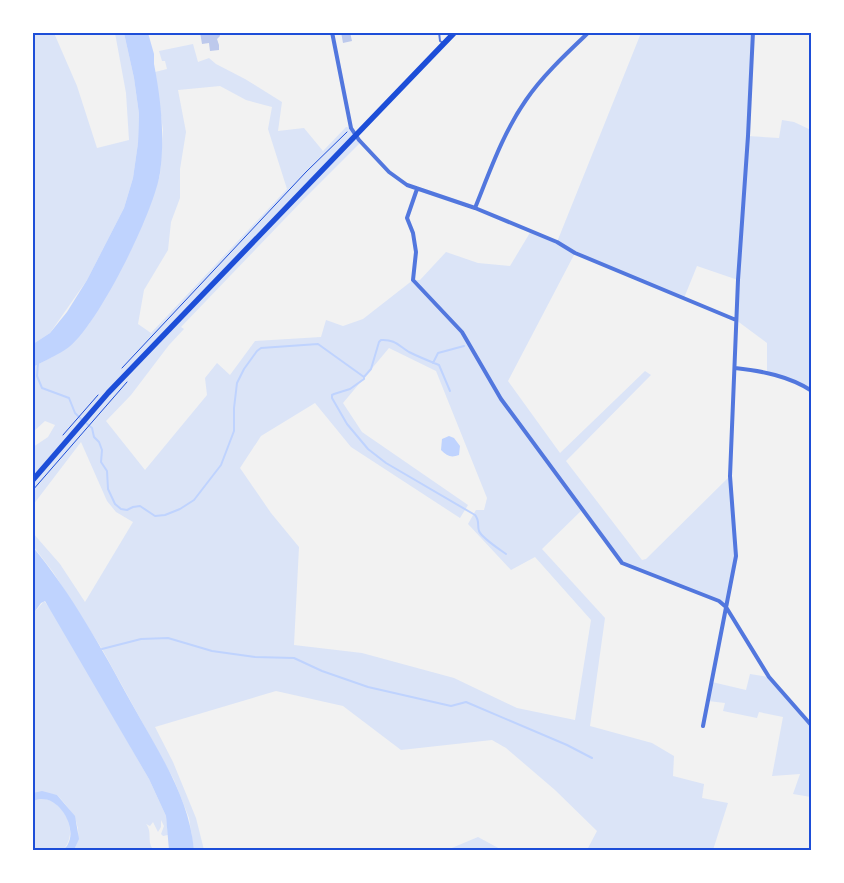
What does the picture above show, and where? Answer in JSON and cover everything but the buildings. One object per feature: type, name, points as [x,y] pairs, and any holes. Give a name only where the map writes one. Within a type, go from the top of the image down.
[{"type":"main road","points":[[32,481],[94,409],[171,326],[455,32]]},
{"type":"street","points":[[332,32],[351,128],[355,135],[389,172],[407,185],[475,208],[557,242],[575,253],[736,320]]},
{"type":"street","points":[[475,208],[502,140],[526,99],[565,54],[589,32]]},
{"type":"street","points":[[703,726],[736,556],[730,476],[736,368],[736,320],[753,32]]},
{"type":"street","points":[[417,189],[407,218],[416,252],[413,280],[462,332],[501,399],[622,563],[719,601],[726,607],[770,677],[812,726]]},
{"type":"street","points":[[736,368],[767,372],[812,391]]},
{"type":"lane","points":[[439,32],[440,41],[444,44]]},
{"type":"path","points":[[118,373],[306,172],[351,128]]},
{"type":"path","points":[[62,436],[98,394]]},
{"type":"shaded area","points":[[32,33],[54,33],[77,86],[97,148],[129,140],[126,93],[115,33],[124,33],[134,78],[139,114],[138,143],[133,178],[124,208],[87,280],[50,333],[33,344]]},
{"type":"shaded area","points":[[641,33],[753,33],[748,136],[779,138],[782,120],[794,122],[811,130],[811,391],[804,386],[767,372],[767,343],[736,320],[738,280],[697,266],[684,298],[575,253],[508,381],[560,453],[645,371],[651,375],[566,461],[642,560],[646,559],[730,476],[736,556],[726,607],[719,601],[622,563],[583,509],[542,549],[605,618],[590,726],[652,743],[674,756],[673,776],[704,784],[702,798],[728,803],[713,850],[587,850],[597,831],[555,790],[506,748],[492,740],[401,750],[343,706],[276,691],[155,727],[173,762],[196,818],[204,850],[194,850],[189,818],[174,780],[102,649],[53,572],[33,546],[32,532],[60,564],[85,602],[133,522],[116,512],[107,501],[81,442],[33,505],[33,447],[48,437],[55,425],[45,421],[33,432],[33,367],[52,357],[89,324],[130,252],[149,207],[160,175],[163,130],[155,72],[167,69],[159,51],[193,44],[198,62],[209,58],[216,64],[282,102],[278,131],[304,128],[323,151],[346,127],[351,128],[361,142],[181,327],[184,329],[169,345],[131,395],[106,421],[145,470],[207,395],[205,378],[217,363],[230,375],[255,341],[321,337],[326,320],[343,326],[363,319],[413,280],[420,280],[446,252],[478,263],[510,266],[531,231],[557,242]],"holes":[[[220,86],[246,100],[272,107],[268,129],[287,189],[151,333],[138,324],[144,290],[168,250],[171,222],[180,198],[180,169],[186,132],[178,90]],[[389,348],[436,371],[487,498],[484,510],[476,510],[468,524],[511,570],[535,557],[591,620],[575,720],[517,708],[454,678],[362,653],[294,645],[299,547],[271,513],[240,468],[261,436],[315,403],[351,447],[460,518],[468,505],[362,432],[343,403]]]},
{"type":"shaded area","points":[[44,601],[53,612],[149,779],[166,816],[168,835],[163,836],[161,834],[164,826],[161,820],[161,827],[158,832],[153,822],[150,826],[146,824],[149,830],[150,844],[154,850],[74,850],[77,842],[78,827],[68,808],[57,795],[33,793],[33,614]]},
{"type":"shaded area","points":[[750,674],[769,677],[811,726],[811,797],[793,794],[800,774],[772,776],[783,717],[759,712],[757,718],[723,711],[725,703],[708,701],[712,682],[746,690]]},
{"type":"shaded area","points":[[39,798],[56,804],[67,818],[70,834],[68,843],[63,850],[33,850],[32,801]]},
{"type":"shaded area","points":[[478,837],[502,850],[447,850]]},
{"type":"water","points":[[124,33],[148,33],[154,54],[162,132],[160,173],[156,191],[124,266],[95,315],[69,347],[33,367],[33,344],[50,333],[67,312],[87,280],[124,208],[133,178],[138,143],[139,114],[134,78]]},
{"type":"water","points":[[449,436],[454,438],[460,446],[459,455],[449,456],[441,450],[442,439]]},
{"type":"water","points":[[32,546],[47,564],[86,622],[162,757],[186,811],[194,850],[169,850],[166,816],[149,779],[45,601],[41,603],[33,614],[33,597],[35,593],[32,583]]},
{"type":"water","points":[[42,791],[57,795],[75,816],[79,839],[74,850],[63,850],[68,845],[70,828],[63,812],[50,801],[42,799],[33,801],[33,793]]},
{"type":"waterway","points":[[364,377],[371,369],[379,342],[381,340],[390,341],[409,352],[439,365],[450,391]]},
{"type":"waterway","points":[[86,423],[92,428],[94,437],[99,442],[102,450],[101,462],[107,471],[108,489],[115,504],[121,509],[127,510],[140,506],[155,516],[165,515],[180,509],[194,500],[221,465],[234,431],[237,383],[257,351],[261,348],[318,344],[364,377],[364,379],[350,389],[332,395],[332,398],[347,424],[368,449],[386,463],[475,515],[481,534],[506,554]]},
{"type":"waterway","points":[[433,363],[438,353],[464,346]]},
{"type":"waterway","points":[[38,364],[37,376],[42,388],[69,398],[75,413],[82,420]]},
{"type":"waterway","points":[[102,649],[141,639],[168,638],[212,651],[255,657],[294,658],[322,671],[368,687],[451,706],[466,702],[567,745],[592,758]]}]
